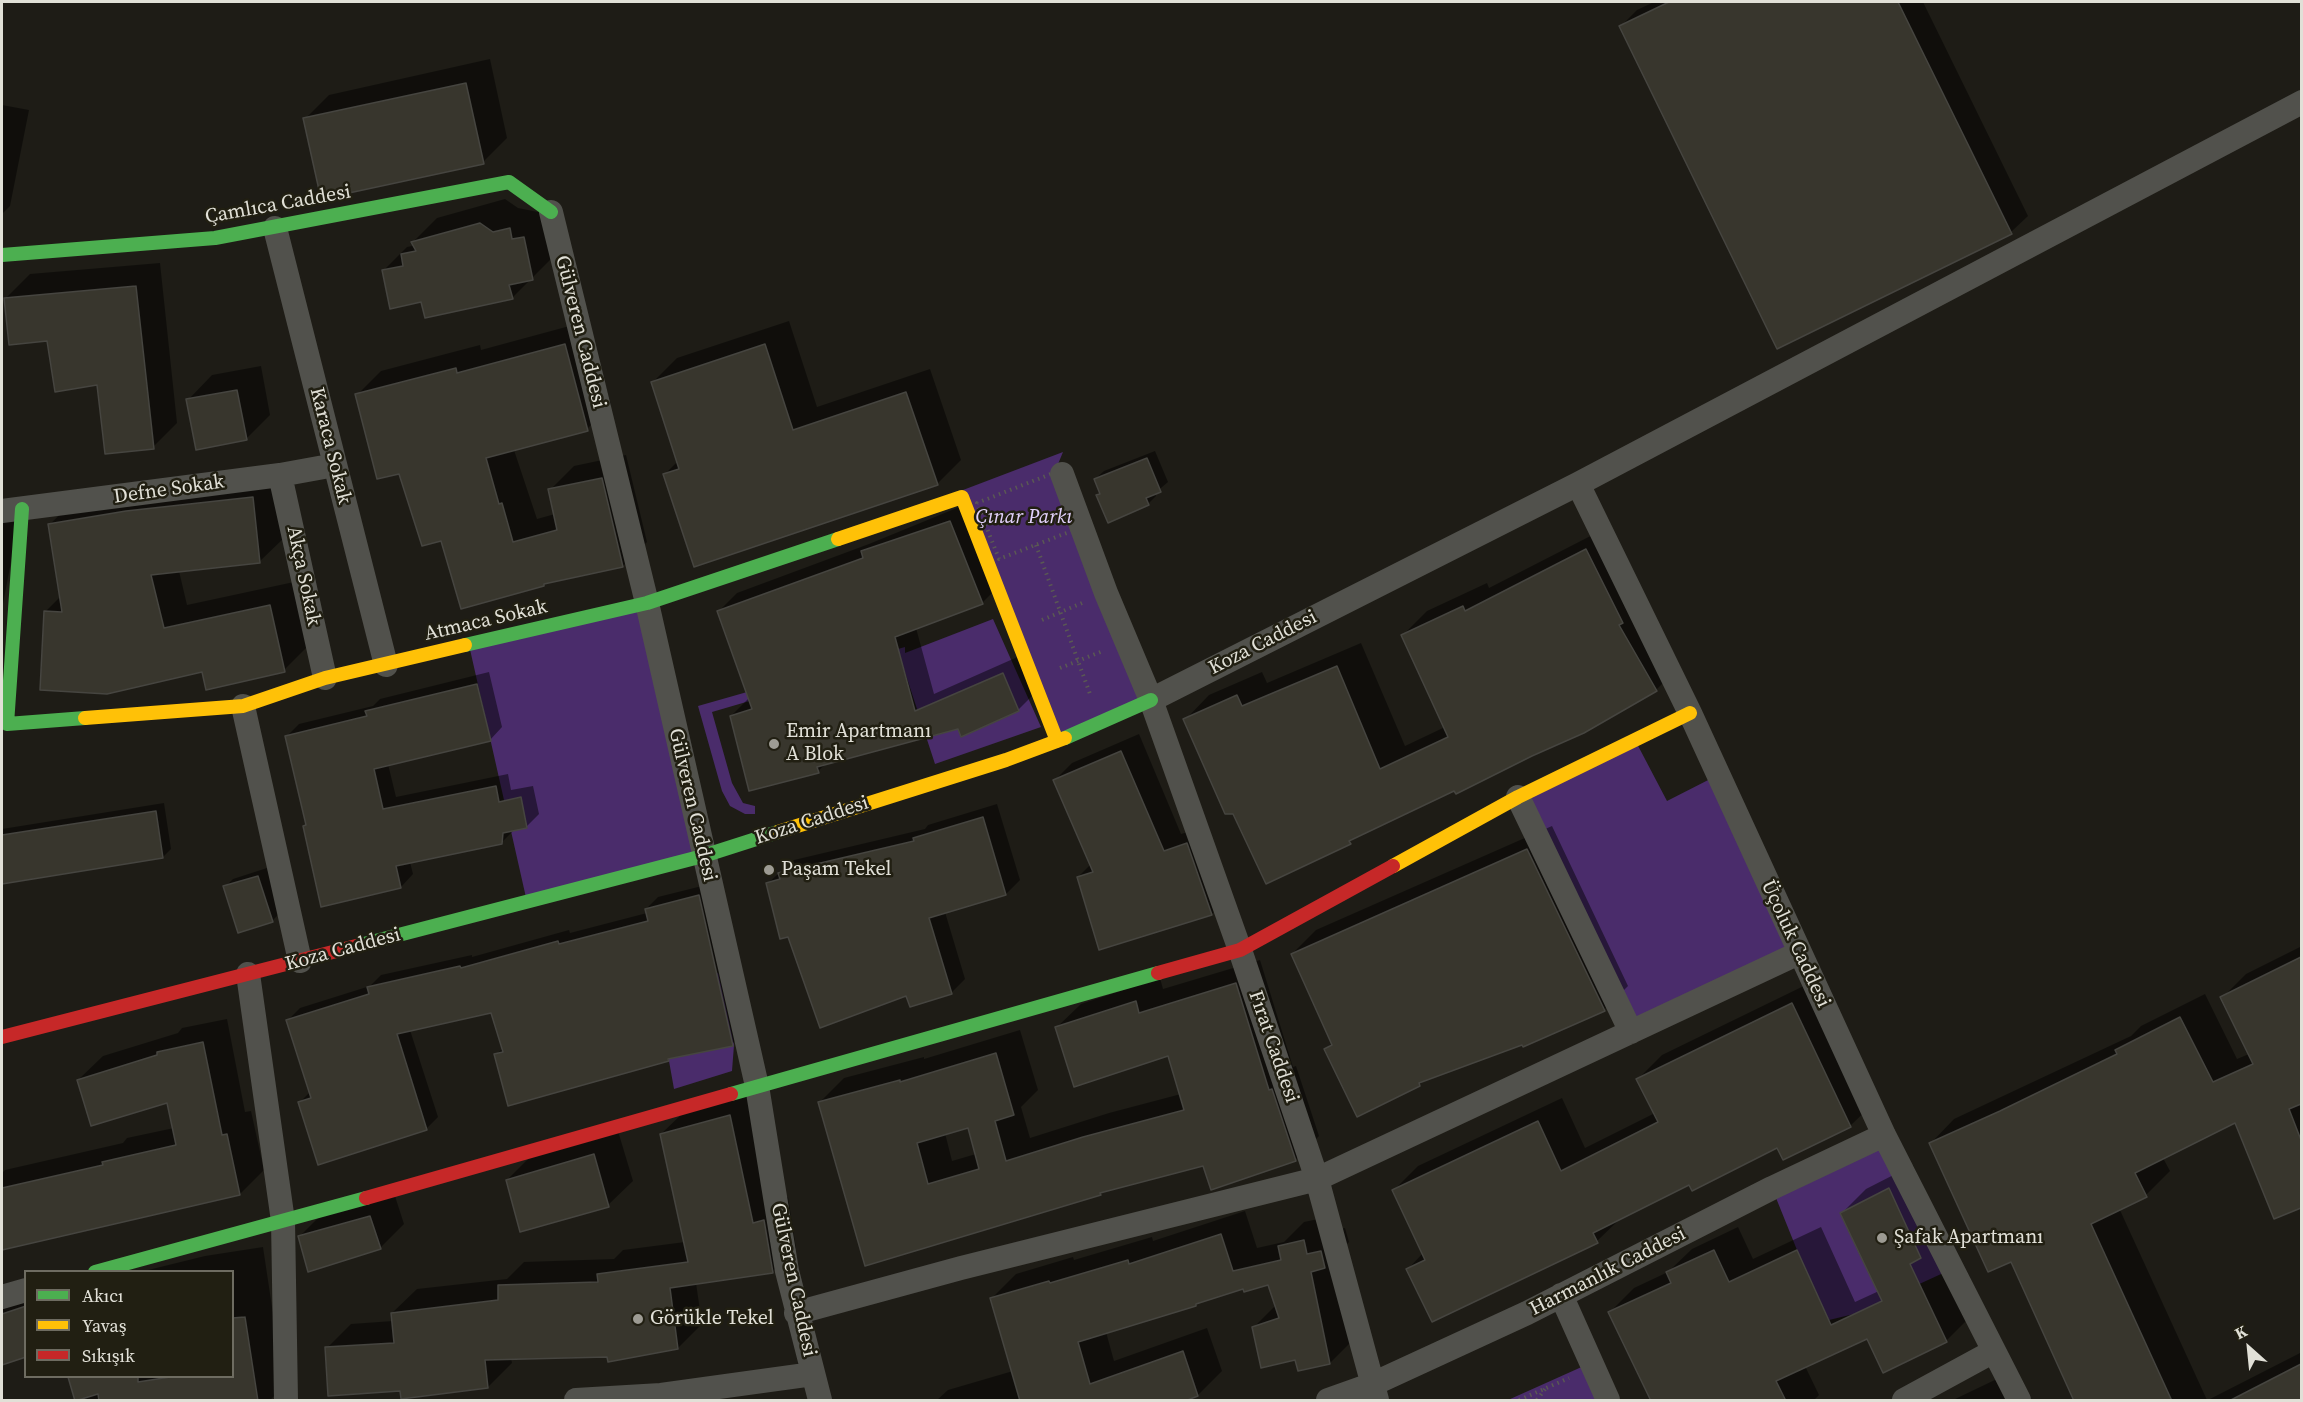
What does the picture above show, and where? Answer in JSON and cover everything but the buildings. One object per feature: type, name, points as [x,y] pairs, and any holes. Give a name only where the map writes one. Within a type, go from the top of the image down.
[{"type":"street","name":"Koza Caddesi","points":[[2,1037],[703,856],[1006,760],[1058,741],[1151,700],[1578,484],[2301,102]]},
{"type":"street","name":"Çamlıca Caddesi","points":[[2,255],[215,238],[509,182],[551,212]]},
{"type":"street","name":"Gülveren Caddesi","points":[[551,212],[647,603],[757,1086],[787,1272],[820,1401]]},
{"type":"street","name":"Karaca Sokak","points":[[275,228],[386,665]]},
{"type":"street","name":"Defne Sokak","points":[[12,510],[280,475],[335,465]]},
{"type":"street","name":"Fırat Caddesi","points":[[1062,474],[1106,593],[1151,700],[1240,950],[1317,1179],[1375,1392]]},
{"type":"street","name":"Akça Sokak","points":[[280,475],[325,678]]},
{"type":"street","name":"Üçoluk Caddesi","points":[[1578,484],[1690,713],[1884,1135],[2019,1401]]},
{"type":"street","name":"Atmaca Sokak","points":[[12,510],[8,724],[243,706],[325,678],[647,603],[962,498],[1058,741]]},
{"type":"street","points":[[243,706],[300,961]]},
{"type":"street","points":[[102,1270],[1240,950],[1518,797],[1690,713]]},
{"type":"street","points":[[1518,797],[1631,1032]]},
{"type":"street","points":[[796,1313],[961,1268],[1317,1179],[1799,953]]},
{"type":"street","points":[[248,974],[283,1221],[286,1401]]},
{"type":"street","name":"Harmanlık Caddesi","points":[[1328,1401],[1375,1392],[1772,1188],[1884,1135]]},
{"type":"street","points":[[2,1297],[24,1291]]},
{"type":"street","points":[[1561,1295],[1608,1401]]},
{"type":"street","points":[[1904,1401],[1994,1351]]},
{"type":"street","points":[[576,1401],[661,1395],[813,1374]]},
{"type":"path","points":[[1056,472],[1077,529],[1036,545],[999,559],[977,503],[1056,472]]},
{"type":"path","points":[[1036,545],[1101,723]]},
{"type":"path","points":[[1519,1401],[1546,1389],[1537,1401]]},
{"type":"green space","name":"Çınar Parkı","points":[[1063,452],[1056,469],[1148,699],[1060,736],[963,490]]},
{"type":"green space","points":[[647,603],[703,856],[527,902],[469,645]]},
{"type":"green space","points":[[993,619],[1041,727],[935,764],[900,657],[712,712],[732,783],[743,803],[755,806],[755,814],[745,814],[730,806],[722,791],[698,706],[905,647],[905,653]]},
{"type":"green space","points":[[1635,740],[1667,801],[1718,775],[1799,953],[1631,1032],[1518,797]]},
{"type":"green space","points":[[718,973],[734,1045],[732,1071],[674,1089],[651,995]]},
{"type":"green space","points":[[1884,1135],[1952,1269],[1854,1314],[1829,1320],[1772,1188]]},
{"type":"green space","points":[[1586,1365],[1602,1400],[1508,1400]]},
{"type":"traffic: fast","points":[[2,255],[215,238],[509,182],[551,212]]},
{"type":"traffic: fast","points":[[22,509],[7,724],[85,718]]},
{"type":"traffic: fast","points":[[465,645],[647,603],[838,539]]},
{"type":"traffic: fast","points":[[1065,738],[1151,700]]},
{"type":"traffic: fast","points":[[360,945],[703,856],[778,832]]},
{"type":"traffic: fast","points":[[731,1094],[1158,973]]},
{"type":"traffic: fast","points":[[102,1270],[366,1198]]},
{"type":"traffic: slow","points":[[838,539],[962,497],[1057,741]]},
{"type":"traffic: slow","points":[[85,718],[243,706],[325,678],[465,645]]},
{"type":"traffic: slow","points":[[1393,866],[1518,797],[1690,713]]},
{"type":"traffic: slow","points":[[778,832],[1006,760],[1065,738]]},
{"type":"traffic: jam","points":[[1158,973],[1240,950],[1393,866]]},
{"type":"traffic: jam","points":[[2,1037],[360,945]]},
{"type":"traffic: jam","points":[[366,1198],[731,1094]]},
{"type":"place","name":"Emir Apartmanı A Blok","points":[[774,744]]},
{"type":"place","name":"Paşam Tekel","points":[[769,870]]},
{"type":"place","name":"Şafak Apartmanı","points":[[1882,1238]]},
{"type":"place","name":"Görükle Tekel","points":[[638,1319]]}]
